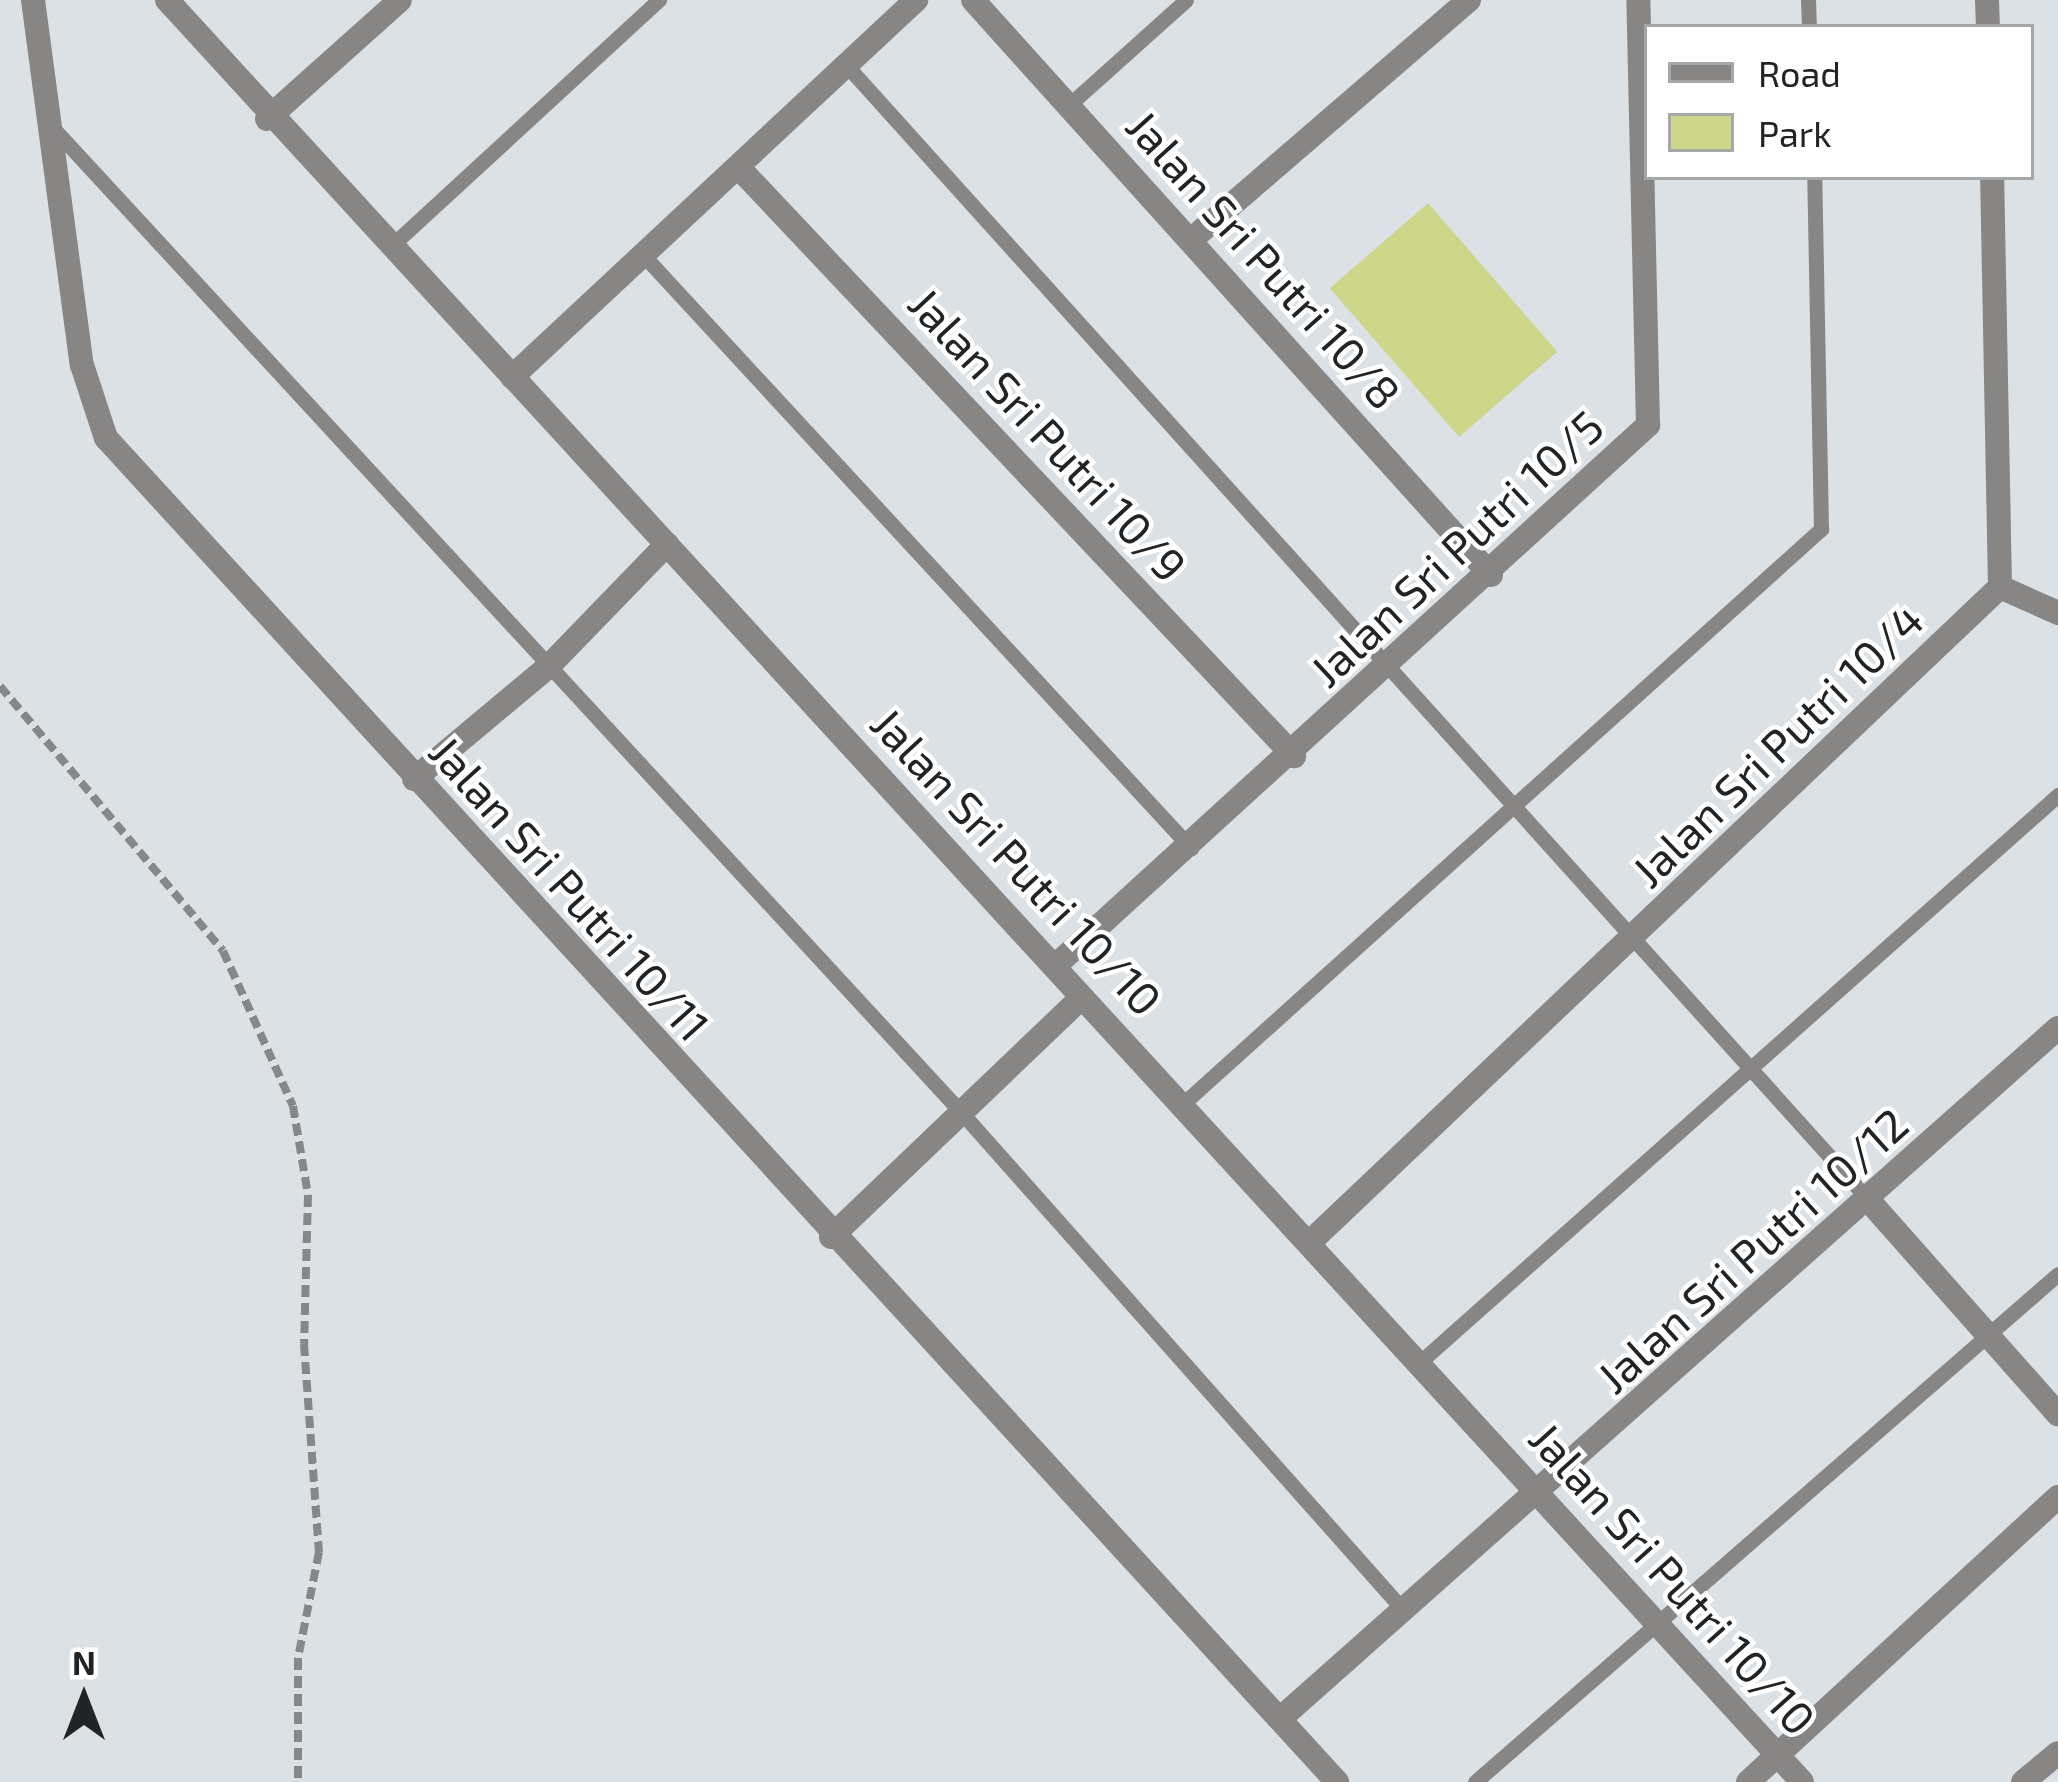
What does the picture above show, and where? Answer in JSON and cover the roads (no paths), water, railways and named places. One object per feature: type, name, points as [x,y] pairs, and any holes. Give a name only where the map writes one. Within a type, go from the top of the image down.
[{"type":"street","name":"Jalan Sri Putri 10/11","points":[[33,0],[94,422],[831,1237],[1336,1782]]},
{"type":"street","name":"Jalan Sri Putri 10/10","points":[[167,0],[267,119],[512,377],[1082,997],[1186,1101],[1802,1782]]},
{"type":"street","points":[[267,119],[400,0]]},
{"type":"street","points":[[512,377],[741,170],[916,0]]},
{"type":"street","name":"Jalan Sri Putri 10/8","points":[[973,0],[1491,575]]},
{"type":"street","points":[[1192,239],[1469,0]]},
{"type":"street","name":"Jalan Sri Putri 10/5","points":[[1055,966],[1294,756],[1648,425],[1638,0]]},
{"type":"street","name":"Jalan Sri Putri 10/9","points":[[741,170],[1294,756]]},
{"type":"street","points":[[1992,180],[2000,587],[2058,613]]},
{"type":"street","points":[[414,779],[548,667],[667,544]]},
{"type":"street","name":"Jalan Sri Putri 10/4","points":[[1310,1242],[2000,587]]},
{"type":"street","points":[[831,1237],[1082,997]]},
{"type":"street","name":"Jalan Sri Putri 10/12","points":[[1281,1718],[1542,1495],[2058,1028]]},
{"type":"street","points":[[1871,1202],[2058,1414]]},
{"type":"street","points":[[1748,1782],[2058,1497]]},
{"type":"street","points":[[2023,1782],[2058,1753]]},
{"type":"lane","points":[[389,248],[659,0]]},
{"type":"lane","points":[[1069,105],[1186,0]]},
{"type":"lane","points":[[848,67],[1393,664],[1871,1202]]},
{"type":"lane","points":[[51,126],[962,1112],[1405,1612]]},
{"type":"lane","points":[[1186,1101],[1821,529],[1814,180]]},
{"type":"lane","points":[[645,257],[1190,848]]},
{"type":"lane","points":[[1420,1362],[2058,795]]},
{"type":"lane","points":[[1475,1782],[1662,1626],[2058,1274]]}]
